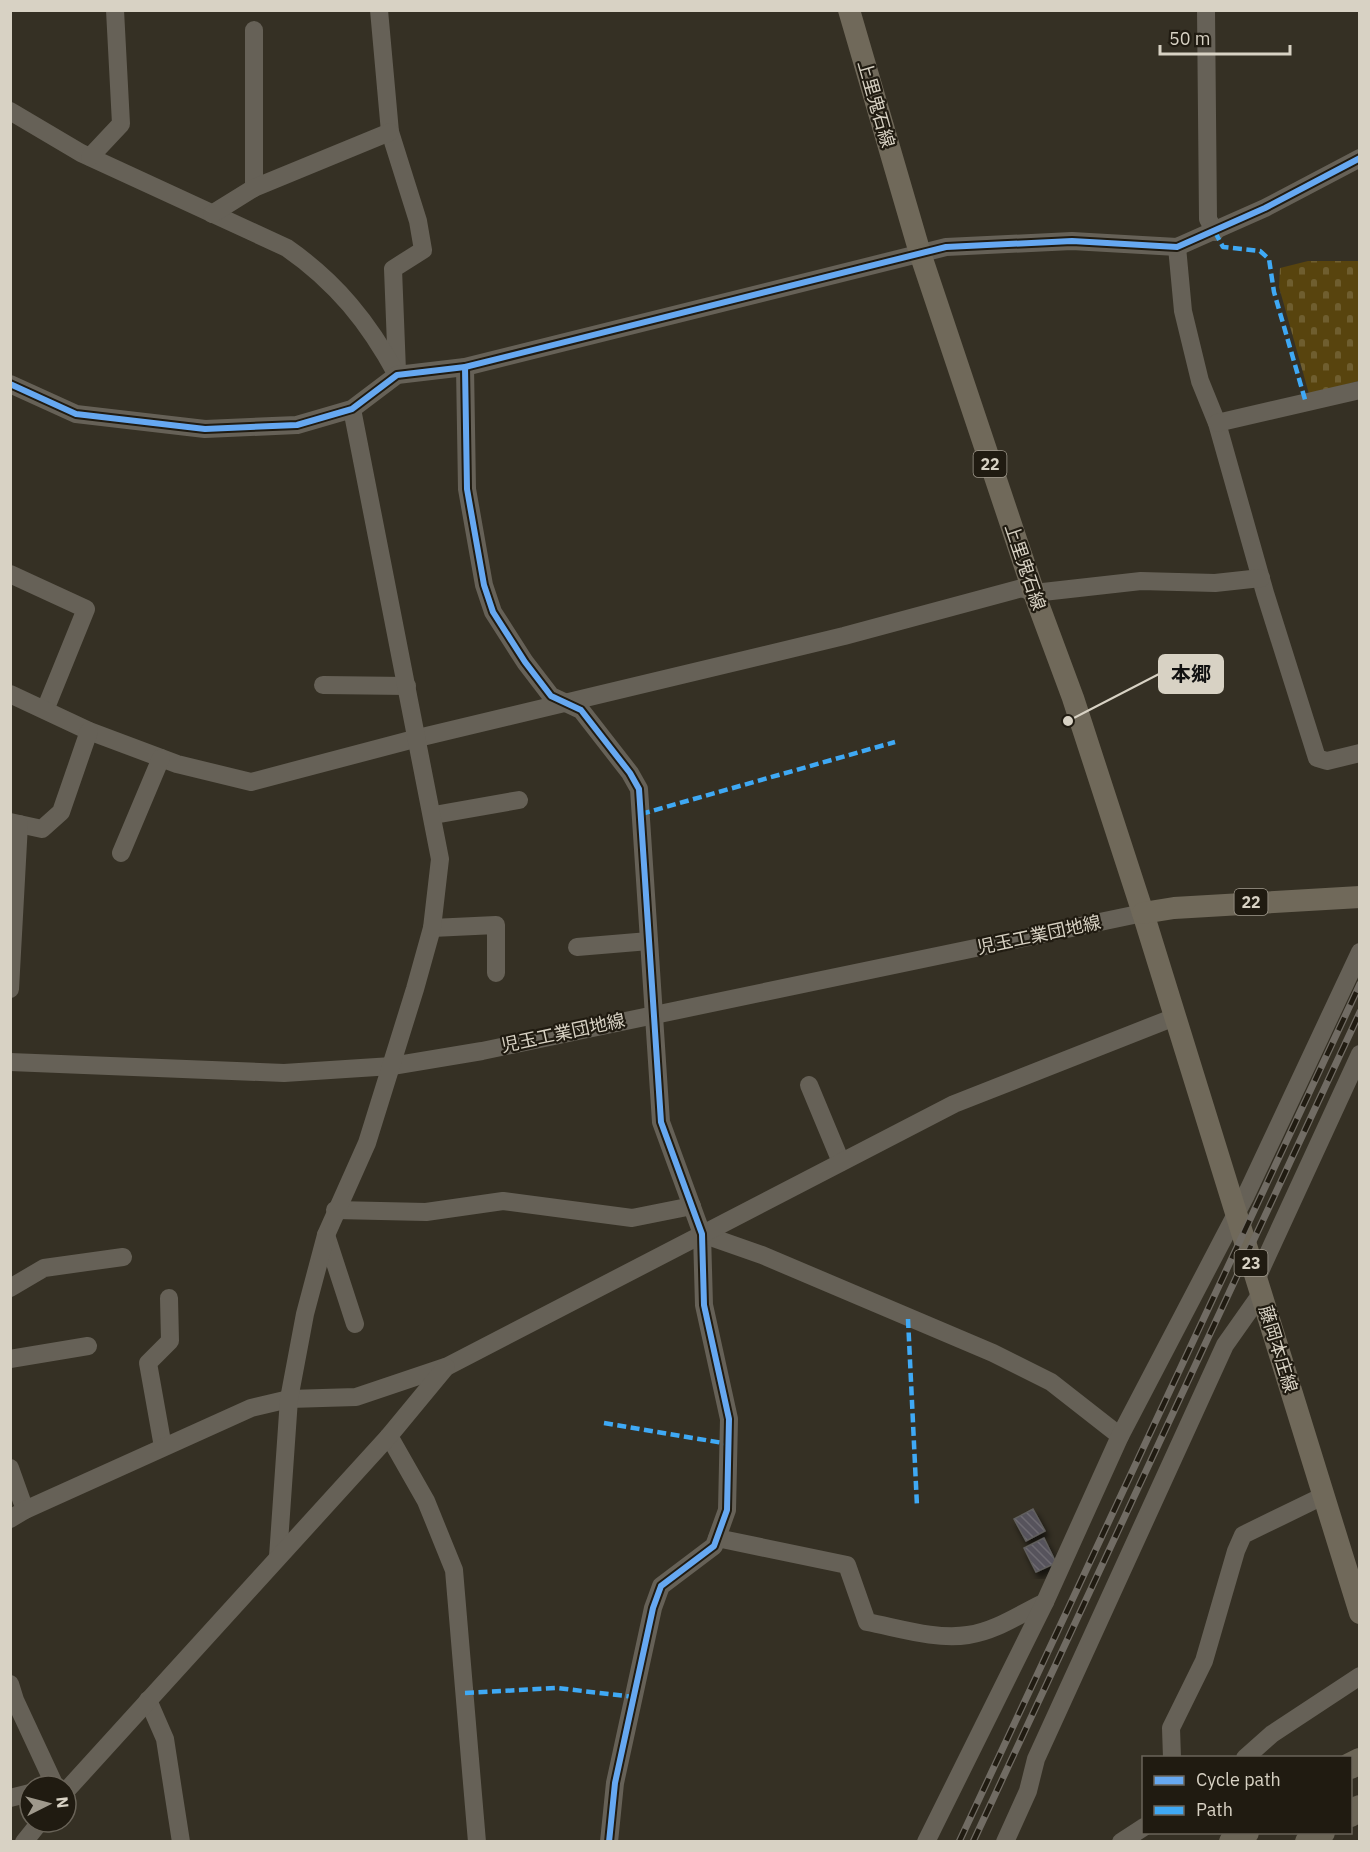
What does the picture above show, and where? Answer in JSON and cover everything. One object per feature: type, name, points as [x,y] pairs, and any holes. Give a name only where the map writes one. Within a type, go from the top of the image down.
[{"type":"main road","name":"上里鬼石線","points":[[849,10],[920,253],[1034,593],[1073,698],[1143,913]]},
{"type":"main road","name":"22","points":[[1143,913],[1174,908],[1359,897]]},
{"type":"main road","name":"藤岡本庄線","points":[[1143,913],[1359,1613]]},
{"type":"street","points":[[90,157],[121,124],[115,10]]},
{"type":"street","points":[[379,10],[390,132],[418,220],[423,250],[393,269],[398,375]]},
{"type":"street","points":[[1206,10],[1208,219],[1215,232]]},
{"type":"street","points":[[254,30],[254,188]]},
{"type":"street","points":[[10,111],[90,157],[286,248],[316,268],[374,333],[398,375]]},
{"type":"street","points":[[212,214],[254,188],[390,132]]},
{"type":"street","points":[[10,384],[76,414],[206,429],[297,425],[352,409],[398,375],[465,367],[920,253],[969,244],[1072,241],[1177,247],[1215,232],[1359,158]]},
{"type":"street","points":[[1177,247],[1183,311],[1200,381],[1217,423],[1261,578],[1317,758],[1328,761],[1359,753]]},
{"type":"street","points":[[465,367],[467,489],[484,585],[493,612],[525,662],[551,696],[581,710],[630,773],[639,789],[661,1122],[702,1234],[704,1305],[729,1419],[727,1510],[714,1546],[661,1586],[653,1608],[615,1783],[609,1842]]},
{"type":"street","points":[[1217,423],[1359,390]]},
{"type":"street","points":[[278,1557],[289,1399],[305,1314],[326,1235],[335,1210],[367,1143],[392,1066],[432,928],[441,859],[352,409]]},
{"type":"street","points":[[10,574],[86,609],[45,710]]},
{"type":"street","points":[[10,694],[89,731],[161,758],[251,782],[418,738],[844,636],[1022,588],[1034,593],[1141,581],[1215,583],[1261,578]]},
{"type":"street","points":[[323,685],[407,686]]},
{"type":"street","points":[[10,989],[14,823],[42,829],[61,812],[89,731]]},
{"type":"street","points":[[121,853],[161,758]]},
{"type":"street","points":[[434,815],[519,800]]},
{"type":"street","name":"児玉工業団地線","points":[[10,1062],[284,1073],[392,1066],[482,1051],[1143,913]]},
{"type":"street","points":[[432,928],[496,925],[496,973]]},
{"type":"street","points":[[578,947],[649,941]]},
{"type":"street","points":[[926,1842],[1045,1602],[1120,1436],[1236,1213],[1359,951]]},
{"type":"street","points":[[10,1468],[18,1514],[251,1408],[289,1399],[356,1397],[448,1366],[954,1104],[1175,1017]]},
{"type":"street","points":[[1005,1842],[1028,1791],[1036,1759],[1225,1346],[1258,1287],[1359,1054]]},
{"type":"street","points":[[809,1085],[841,1162]]},
{"type":"street","points":[[335,1210],[426,1212],[502,1201],[632,1218],[692,1206]]},
{"type":"street","points":[[702,1234],[762,1255],[993,1353],[1051,1382],[1120,1436]]},
{"type":"street","points":[[326,1235],[355,1324]]},
{"type":"street","points":[[10,1288],[44,1268],[123,1257]]},
{"type":"street","points":[[163,1447],[148,1363],[170,1341],[169,1298]]},
{"type":"street","points":[[10,1359],[88,1346]]},
{"type":"street","points":[[75,1774],[148,1700],[388,1436],[448,1366]]},
{"type":"street","points":[[388,1436],[426,1501],[454,1570],[477,1842]]},
{"type":"street","points":[[1172,1756],[1171,1728],[1204,1661],[1236,1551],[1244,1535],[1323,1496]]},
{"type":"street","points":[[717,1538],[847,1565],[867,1622],[918,1632],[967,1635],[998,1626],[1045,1602]]},
{"type":"street","points":[[1247,1756],[1272,1734],[1359,1676]]},
{"type":"street","points":[[10,1684],[15,1700],[56,1774]]},
{"type":"street","points":[[148,1700],[165,1738],[181,1842]]},
{"type":"street","points":[[1121,1842],[1142,1828]]},
{"type":"green space","points":[[1308,261],[1359,261],[1359,381],[1309,394],[1279,287],[1280,268]]},
{"type":"building","points":[[1033,1509],[1045,1531],[1026,1541],[1014,1519]]},
{"type":"building","points":[[1044,1538],[1056,1563],[1036,1572],[1024,1548]]},
{"type":"railway","points":[[959,1842],[1360,984]]},
{"type":"railway","points":[[973,1842],[1360,1012]]},
{"type":"marked path","points":[[1215,232],[1223,247],[1260,251],[1269,259],[1274,292],[1306,403]]},
{"type":"marked path","points":[[641,814],[895,742]]},
{"type":"marked path","points":[[908,1319],[917,1506]]},
{"type":"marked path","points":[[604,1423],[729,1444]]},
{"type":"marked path","points":[[465,1693],[557,1688],[634,1697]]},
{"type":"cycle path","points":[[10,384],[76,414],[205,429],[297,425],[352,409],[397,375],[465,367],[946,247],[1072,241],[1177,247],[1265,208],[1360,158]]},
{"type":"cycle path","points":[[465,367],[467,489],[484,585],[493,612],[525,662],[551,696],[581,710],[630,773],[639,789],[661,1122],[702,1234],[704,1305],[729,1419],[727,1510],[714,1546],[661,1586],[653,1608],[615,1783],[609,1842]]},
{"type":"place","name":"本郷","points":[[1068,721]]}]
